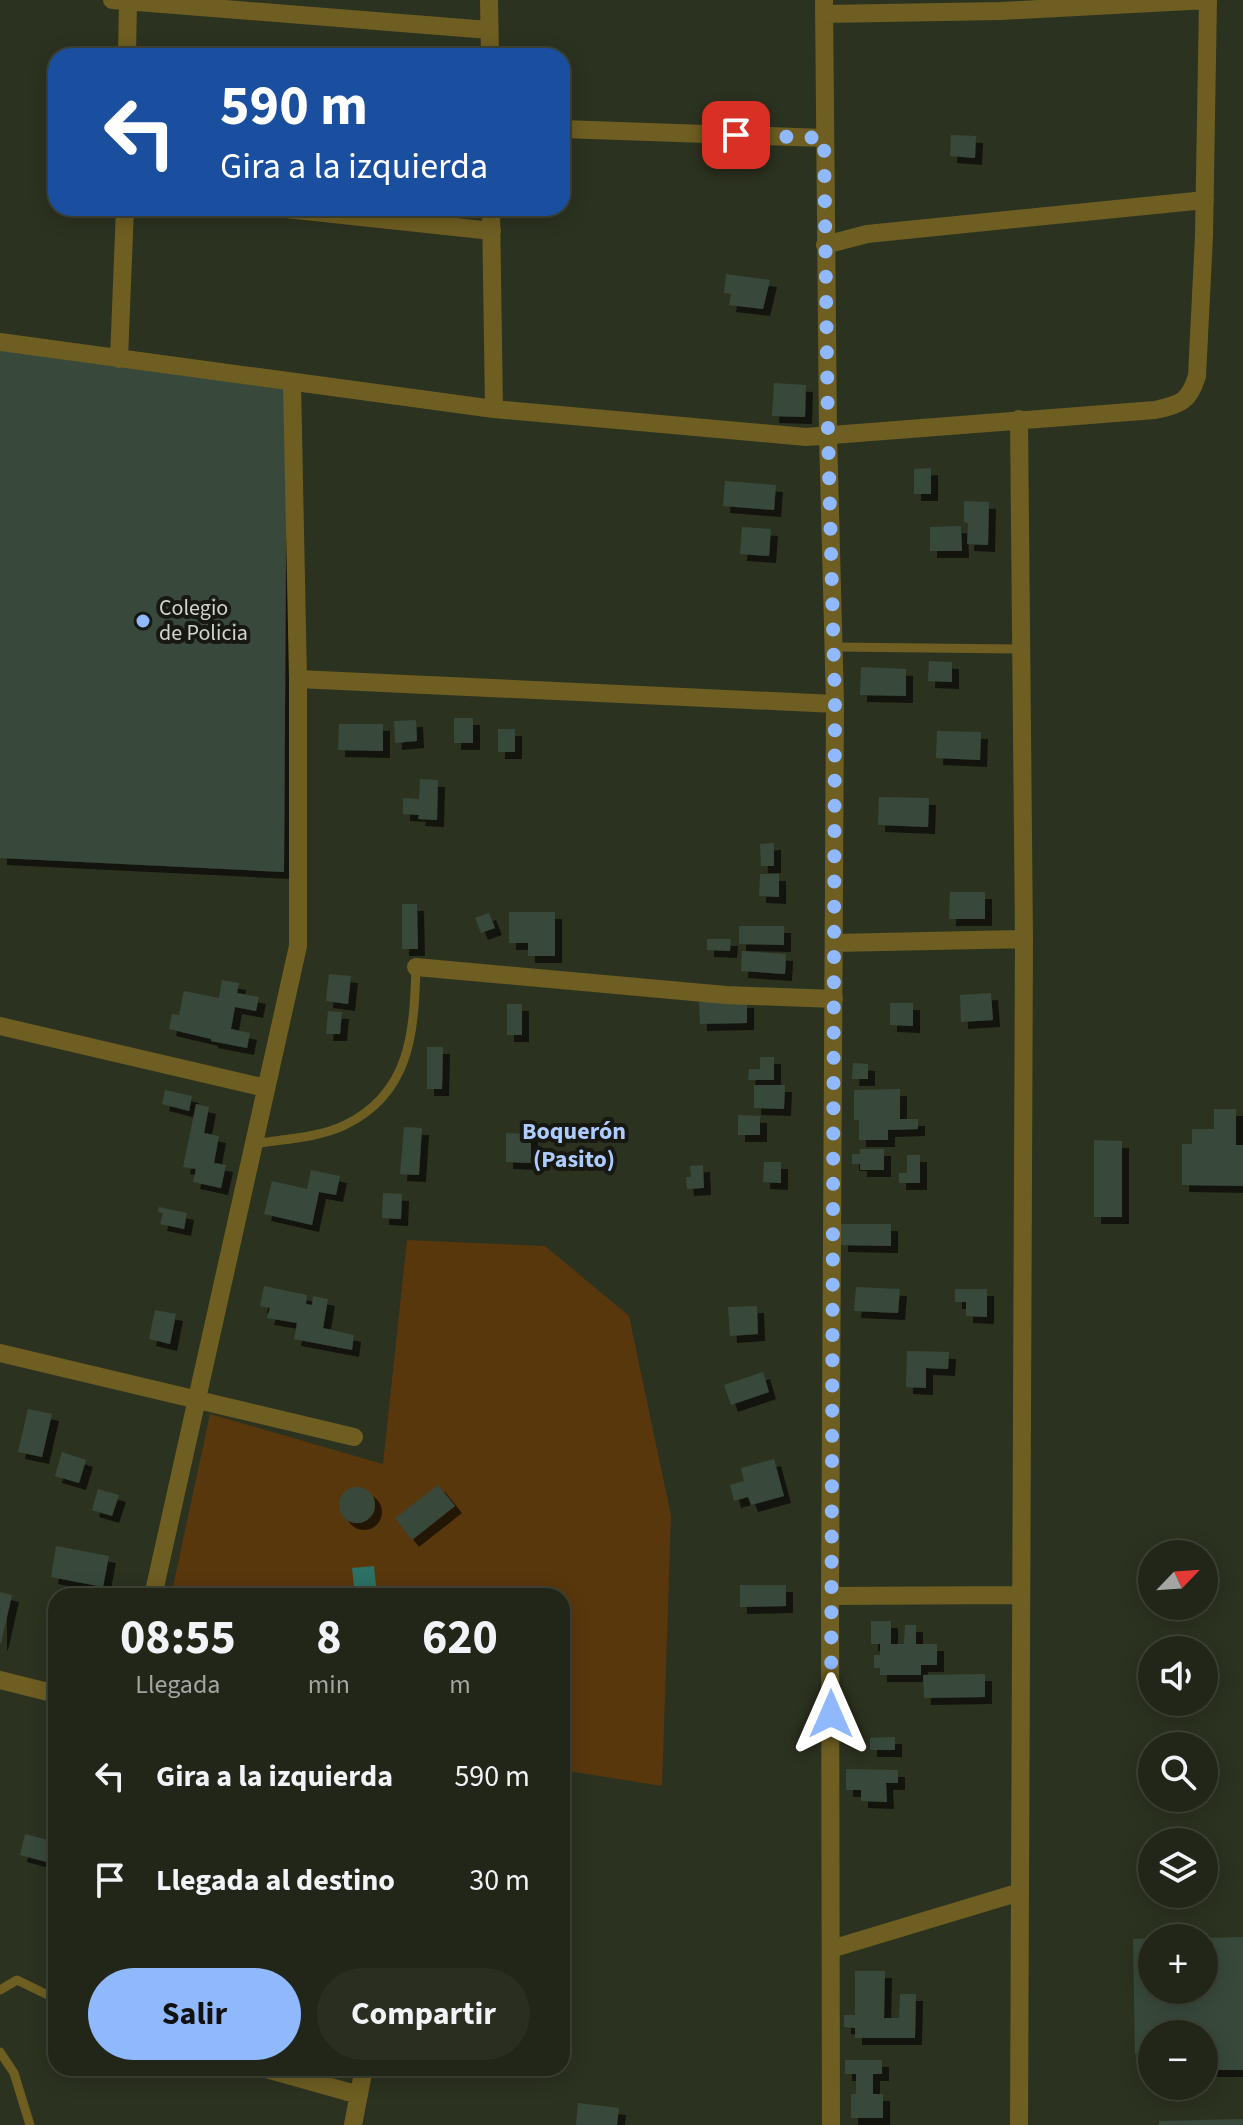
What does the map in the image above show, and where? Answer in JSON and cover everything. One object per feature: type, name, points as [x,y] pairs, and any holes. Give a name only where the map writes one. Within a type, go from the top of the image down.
[{"type":"street","points":[[126,48],[123,0],[489,30]]},
{"type":"street","points":[[489,0],[490,48]]},
{"type":"street","points":[[0,342],[494,409],[806,437],[828,434],[1019,419],[1155,410],[1176,405],[1191,395],[1197,376],[1205,200],[1208,0],[1001,11],[824,7],[825,245],[828,434],[835,704],[830,1596],[831,2125]]},
{"type":"street","points":[[570,129],[824,138]]},
{"type":"street","points":[[825,245],[867,234],[1205,200]]},
{"type":"street","points":[[119,359],[125,216]]},
{"type":"street","points":[[352,216],[492,231]]},
{"type":"street","points":[[491,216],[494,409]]},
{"type":"street","points":[[155,1588],[298,946],[298,679],[292,382]]},
{"type":"street","points":[[1019,419],[1024,939],[1019,2125]]},
{"type":"street","points":[[298,679],[835,704]]},
{"type":"street","points":[[834,943],[1024,939]]},
{"type":"street","points":[[416,967],[726,995],[834,999]]},
{"type":"street","points":[[0,1026],[266,1088]]},
{"type":"street","points":[[0,1353],[354,1437]]},
{"type":"street","points":[[830,1596],[1021,1595]]},
{"type":"street","points":[[0,1680],[48,1692]]},
{"type":"street","points":[[831,1949],[1020,1892]]},
{"type":"street","points":[[291,2076],[359,2095]]},
{"type":"street","points":[[353,2125],[363,2076]]},
{"type":"lane","points":[[834,647],[1021,649]]},
{"type":"lane","points":[[254,1144],[344,1126],[371,1108],[392,1087],[407,1057],[414,1023],[416,967]]},
{"type":"lane","points":[[0,1990],[17,1980],[48,1995]]},
{"type":"lane","points":[[0,2052],[14,2073],[30,2125]]},
{"type":"shaded area","points":[[407,1240],[545,1246],[629,1316],[671,1516],[662,1786],[570,1771],[570,1588],[173,1588],[210,1414],[383,1464]]},
{"type":"water","points":[[374,1566],[376,1588],[354,1588],[352,1568]]},
{"type":"building","points":[[951,135],[976,136],[975,158],[950,156]]},
{"type":"building","points":[[726,274],[770,280],[763,309],[729,305],[731,294],[724,293]]},
{"type":"building","name":"Colegio de Policia","points":[[0,348],[287,385],[284,872],[0,858]]},
{"type":"building","points":[[774,383],[806,385],[805,417],[772,416]]},
{"type":"building","points":[[931,468],[931,494],[914,494],[914,469]]},
{"type":"building","points":[[725,481],[776,485],[774,510],[723,506]]},
{"type":"building","points":[[964,501],[989,502],[988,545],[967,544],[968,523],[964,522]]},
{"type":"building","points":[[961,526],[962,551],[930,551],[930,527]]},
{"type":"building","points":[[742,527],[771,529],[769,556],[740,554]]},
{"type":"building","points":[[929,661],[952,662],[952,682],[928,681]]},
{"type":"building","points":[[861,667],[906,669],[906,696],[860,695]]},
{"type":"building","points":[[454,718],[473,718],[473,743],[454,743]]},
{"type":"building","points":[[416,720],[417,741],[395,743],[394,721]]},
{"type":"building","points":[[339,724],[383,724],[383,751],[338,750]]},
{"type":"building","points":[[498,729],[515,729],[515,752],[498,752]]},
{"type":"building","points":[[937,731],[981,732],[980,760],[936,758]]},
{"type":"building","points":[[420,779],[438,780],[437,820],[403,814],[403,798],[419,799]]},
{"type":"building","points":[[879,797],[929,798],[928,827],[878,825]]},
{"type":"building","points":[[774,843],[774,866],[761,866],[760,844]]},
{"type":"building","points":[[760,874],[779,874],[779,897],[759,896]]},
{"type":"building","points":[[950,892],[985,892],[985,919],[949,919]]},
{"type":"building","points":[[402,904],[417,904],[418,949],[402,949]]},
{"type":"building","points":[[509,912],[555,912],[555,956],[528,956],[528,943],[509,943]]},
{"type":"building","points":[[489,913],[495,928],[481,933],[475,918]]},
{"type":"building","points":[[739,926],[784,926],[784,945],[739,944]]},
{"type":"building","points":[[707,939],[731,939],[730,951],[707,950]]},
{"type":"building","points":[[742,951],[786,954],[785,974],[741,971]]},
{"type":"building","points":[[329,974],[351,976],[348,1004],[326,1001]]},
{"type":"building","points":[[222,980],[239,983],[237,993],[259,997],[256,1011],[235,1007],[231,1029],[250,1033],[247,1048],[169,1029],[172,1014],[179,1015],[184,991],[219,998]]},
{"type":"building","points":[[991,993],[993,1020],[961,1022],[960,995]]},
{"type":"building","points":[[747,1001],[747,1023],[700,1024],[699,1002]]},
{"type":"building","points":[[890,1003],[913,1003],[913,1026],[890,1025]]},
{"type":"building","points":[[507,1004],[522,1004],[522,1035],[507,1035]]},
{"type":"building","points":[[328,1011],[342,1012],[340,1034],[326,1034]]},
{"type":"building","points":[[427,1047],[443,1047],[442,1089],[427,1089]]},
{"type":"building","points":[[760,1057],[774,1057],[774,1080],[748,1080],[749,1069],[760,1069]]},
{"type":"building","points":[[853,1063],[868,1064],[868,1079],[852,1079]]},
{"type":"building","points":[[754,1085],[785,1085],[784,1109],[754,1108]]},
{"type":"building","points":[[900,1089],[900,1119],[918,1119],[918,1129],[888,1130],[888,1140],[859,1140],[859,1120],[854,1120],[854,1090]]},
{"type":"building","points":[[165,1090],[192,1096],[189,1111],[162,1104]]},
{"type":"building","points":[[196,1104],[209,1107],[204,1133],[219,1136],[214,1163],[226,1165],[221,1188],[193,1182],[196,1169],[183,1167]]},
{"type":"building","points":[[1214,1109],[1236,1109],[1236,1145],[1243,1145],[1243,1186],[1182,1185],[1182,1144],[1192,1144],[1192,1129],[1214,1129]]},
{"type":"building","points":[[738,1115],[760,1116],[760,1135],[738,1135]]},
{"type":"building","points":[[404,1127],[422,1128],[419,1175],[400,1174]]},
{"type":"building","points":[[506,1133],[531,1134],[531,1163],[506,1162]]},
{"type":"building","points":[[1094,1140],[1122,1141],[1122,1217],[1094,1217]]},
{"type":"building","points":[[860,1149],[884,1149],[884,1170],[860,1170],[860,1164],[852,1164],[852,1154],[860,1154]]},
{"type":"building","points":[[907,1155],[920,1155],[920,1183],[899,1183],[899,1173],[907,1173]]},
{"type":"building","points":[[764,1162],[781,1162],[781,1183],[763,1182]]},
{"type":"building","points":[[703,1165],[704,1188],[687,1189],[686,1177],[691,1177],[690,1166]]},
{"type":"building","points":[[311,1170],[340,1176],[336,1195],[319,1192],[312,1225],[264,1214],[272,1181],[307,1189]]},
{"type":"building","points":[[383,1193],[402,1194],[401,1219],[382,1218]]},
{"type":"building","points":[[159,1207],[187,1213],[184,1229],[160,1224],[163,1213],[158,1212]]},
{"type":"building","points":[[841,1224],[891,1224],[891,1246],[841,1245]]},
{"type":"building","points":[[264,1286],[307,1295],[306,1304],[312,1305],[313,1296],[328,1299],[323,1328],[354,1335],[352,1350],[294,1339],[297,1323],[267,1318],[270,1308],[260,1306]]},
{"type":"building","points":[[856,1287],[900,1289],[898,1313],[854,1311]]},
{"type":"building","points":[[955,1289],[987,1289],[987,1317],[966,1316],[966,1302],[955,1302]]},
{"type":"building","points":[[757,1306],[758,1334],[730,1336],[728,1307]]},
{"type":"building","points":[[155,1310],[176,1314],[170,1344],[149,1339]]},
{"type":"building","points":[[907,1351],[949,1352],[948,1369],[926,1368],[926,1388],[906,1387]]},
{"type":"building","points":[[763,1372],[769,1392],[731,1405],[724,1385]]},
{"type":"building","points":[[28,1409],[52,1414],[42,1457],[18,1452]]},
{"type":"building","points":[[62,1452],[86,1460],[79,1483],[55,1476]]},
{"type":"building","points":[[774,1459],[784,1496],[751,1505],[748,1497],[734,1501],[730,1485],[744,1481],[741,1468]]},
{"type":"building","points":[[438,1485],[455,1506],[412,1540],[395,1518]]},
{"type":"building","points":[[357,1487],[370,1492],[375,1505],[370,1518],[357,1523],[344,1518],[339,1505],[344,1492]]},
{"type":"building","points":[[98,1489],[119,1495],[112,1516],[92,1510]]},
{"type":"building","points":[[56,1546],[109,1556],[103,1587],[51,1577]]},
{"type":"building","points":[[740,1585],[786,1585],[786,1606],[740,1607]]},
{"type":"building","points":[[0,1592],[12,1595],[1,1643],[0,1643]]},
{"type":"building","points":[[871,1621],[891,1621],[891,1644],[904,1644],[905,1625],[916,1625],[916,1644],[937,1644],[937,1665],[921,1665],[921,1675],[880,1675],[880,1668],[874,1668],[874,1655],[880,1655],[880,1644],[871,1644]]},
{"type":"building","points":[[985,1674],[985,1697],[924,1698],[923,1675]]},
{"type":"building","points":[[895,1737],[895,1750],[870,1750],[870,1738]]},
{"type":"building","points":[[846,1769],[898,1770],[898,1783],[886,1783],[887,1802],[861,1801],[861,1790],[846,1790]]},
{"type":"building","points":[[25,1834],[48,1840],[48,1862],[20,1855]]},
{"type":"building","points":[[1243,1937],[1243,2070],[1218,2070],[1218,2020],[1138,2020],[1138,2054],[1135,2054],[1133,1939],[1138,1939],[1138,2004],[1218,2004],[1218,1938]]},
{"type":"building","points":[[855,1971],[885,1971],[884,2018],[899,2018],[900,1994],[916,1994],[915,2038],[855,2038],[855,2028],[844,2027],[844,2015],[855,2015]]},
{"type":"building","points":[[845,2060],[882,2060],[882,2074],[873,2074],[873,2094],[883,2094],[883,2118],[851,2118],[851,2094],[856,2094],[856,2074],[845,2074]]},
{"type":"building","points":[[578,2103],[619,2108],[617,2125],[576,2125]]},
{"type":"building","points":[[1243,2119],[1243,2125],[1159,2125],[1159,2121]]},
{"type":"place","name":"Colegio de Policia","points":[[143,621]]},
{"type":"district","name":"Boquerón (Pasito)","points":[[574,1145]]},
{"type":"route","points":[[736,135],[824,138],[835,704],[831,1714]]}]
